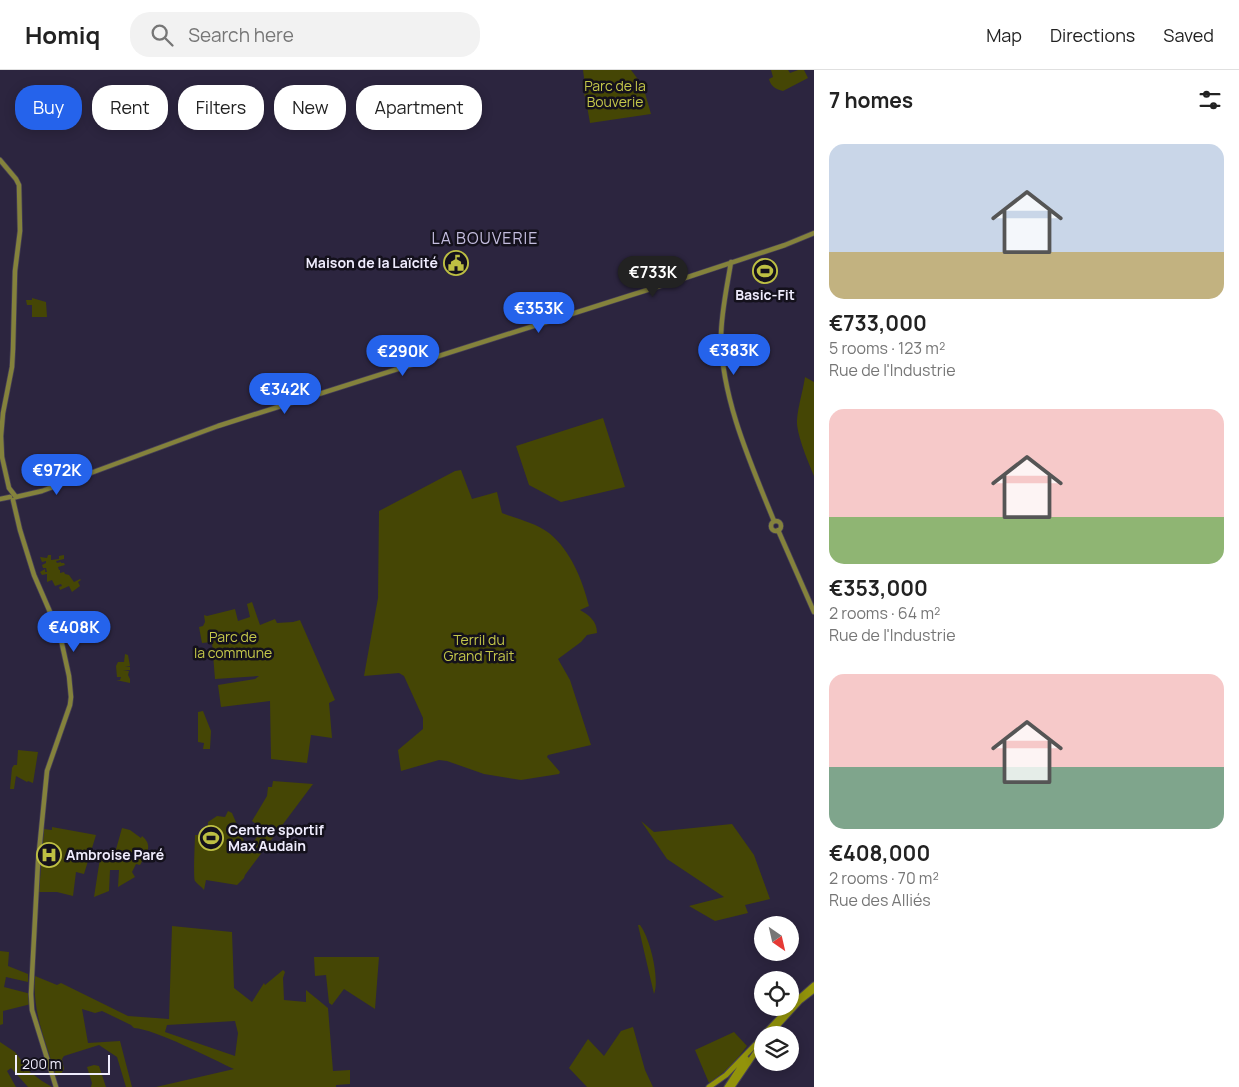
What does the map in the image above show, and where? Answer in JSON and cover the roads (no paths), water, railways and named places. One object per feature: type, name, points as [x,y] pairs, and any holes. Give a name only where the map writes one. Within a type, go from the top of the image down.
[{"type":"highway","points":[[799,998],[814,985]]},
{"type":"highway","points":[[777,1026],[800,1001],[814,990]]},
{"type":"highway","points":[[771,1026],[781,1016]]},
{"type":"highway","points":[[709,1087],[726,1075],[754,1046]]},
{"type":"highway","points":[[727,1087],[754,1046]]},
{"type":"highway","points":[[732,1087],[754,1055]]},
{"type":"highway","points":[[738,1087],[752,1058]]},
{"type":"main road","points":[[0,160],[19,185],[20,231],[15,271],[12,367],[3,413],[2,457],[20,530],[34,575],[60,635],[71,690],[69,711],[47,771],[37,870],[31,985],[32,1010],[56,1087]]},
{"type":"main road","points":[[0,499],[22,497],[42,492],[218,426],[785,245],[814,232]]},
{"type":"main road","points":[[732,262],[721,328],[726,385],[753,468],[774,521],[771,527],[774,530],[778,530],[814,612]]},
{"type":"place","name":"Maison de la Laïcité","points":[[456,263]]},
{"type":"place","name":"Basic-Fit","points":[[765,271]]},
{"type":"place","name":"Centre sportif Max Audain","points":[[211,838]]},
{"type":"place","name":"Ambroise Paré","points":[[49,855]]},
{"type":"district","name":"LA BOUVERIE","points":[[485,238]]},
{"type":"park label","name":"Parc de la Bouverie","points":[[615,94]]},
{"type":"park label","name":"Parc de la commune","points":[[233,646]]},
{"type":"park label","name":"Terril du Grand Trait","points":[[479,648]]}]
